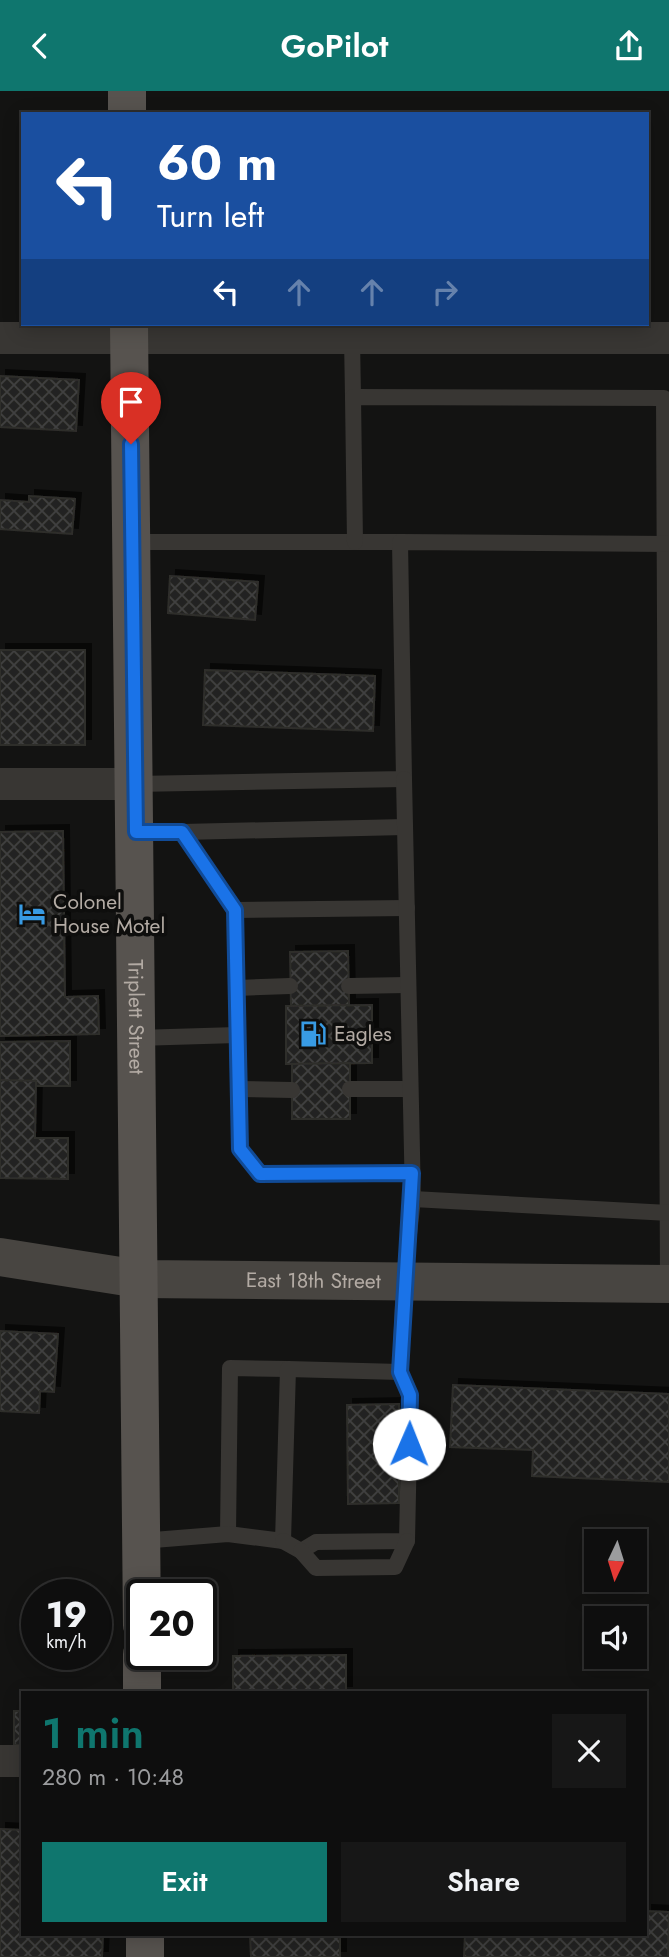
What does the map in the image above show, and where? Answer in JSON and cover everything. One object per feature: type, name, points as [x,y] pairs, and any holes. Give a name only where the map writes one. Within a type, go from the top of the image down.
[{"type":"main road","points":[[127,91],[127,112]]},
{"type":"main road","name":"Triplett Street","points":[[129,331],[141,1579]]},
{"type":"main road","points":[[142,1670],[142,1691]]},
{"type":"main road","points":[[145,1936],[145,1957]]},
{"type":"street","points":[[0,338],[129,331],[352,338],[669,338]]},
{"type":"street","points":[[0,784],[135,784]]},
{"type":"street","name":"East 18th Street","points":[[0,1257],[139,1279],[404,1279],[668,1284]]},
{"type":"street","points":[[0,1761],[21,1761]]},
{"type":"lane","points":[[352,338],[355,543]]},
{"type":"lane","points":[[353,397],[664,398],[667,544],[668,1284]]},
{"type":"lane","points":[[132,542],[667,544]]},
{"type":"lane","points":[[141,1541],[228,1534],[283,1541],[301,1551],[316,1568],[395,1567],[407,1541],[410,1395],[400,1372],[404,1279],[413,1199],[400,542]]},
{"type":"lane","points":[[135,784],[404,779]]},
{"type":"lane","points":[[136,832],[405,827]]},
{"type":"lane","points":[[182,832],[235,910],[240,1149],[260,1174],[412,1173]]},
{"type":"lane","points":[[235,910],[407,908]]},
{"type":"lane","points":[[349,986],[407,985]]},
{"type":"lane","points":[[237,988],[290,986]]},
{"type":"lane","points":[[137,1038],[237,1035]]},
{"type":"lane","points":[[238,1089],[292,1090]]},
{"type":"lane","points":[[350,1089],[410,1089]]},
{"type":"lane","points":[[413,1199],[668,1213]]},
{"type":"lane","points":[[228,1534],[230,1368],[400,1372]]},
{"type":"lane","points":[[283,1541],[288,1369]]},
{"type":"lane","points":[[301,1551],[316,1542],[407,1541]]},
{"type":"building","points":[[0,376],[79,380],[76,431],[0,427]]},
{"type":"building","points":[[29,496],[75,499],[72,534],[0,529],[0,500],[29,502]]},
{"type":"building","points":[[170,576],[258,582],[255,620],[168,613]]},
{"type":"building","points":[[0,650],[85,650],[85,745],[0,745]]},
{"type":"building","points":[[205,670],[375,676],[373,731],[203,725]]},
{"type":"building","name":"Colonel House Motel","points":[[63,831],[65,997],[98,996],[99,1034],[0,1036],[0,832]]},
{"type":"building","points":[[348,951],[349,1005],[291,1006],[290,952]]},
{"type":"building","points":[[372,1005],[372,1063],[286,1064],[286,1006]]},
{"type":"building","points":[[70,1041],[70,1086],[0,1086],[0,1042]]},
{"type":"building","points":[[350,1063],[350,1119],[292,1119],[292,1064]]},
{"type":"building","points":[[0,1080],[36,1081],[35,1138],[68,1138],[68,1179],[0,1178]]},
{"type":"building","points":[[0,1331],[58,1334],[54,1392],[40,1391],[39,1413],[0,1411]]},
{"type":"building","points":[[453,1385],[669,1394],[669,1482],[532,1476],[533,1450],[450,1447]]},
{"type":"building","points":[[399,1404],[399,1503],[348,1504],[347,1405]]},
{"type":"building","points":[[346,1655],[346,1691],[233,1691],[233,1656]]},
{"type":"building","points":[[14,1711],[21,1711],[21,1745],[14,1745]]},
{"type":"building","points":[[0,1829],[21,1830],[21,1936],[103,1936],[102,1957],[0,1957]]},
{"type":"building","points":[[647,1911],[669,1912],[668,1957],[464,1957],[465,1936],[647,1936]]},
{"type":"building","points":[[250,1936],[340,1936],[340,1957],[251,1957]]},
{"type":"place","name":"Colonel House Motel","points":[[32,914]]},
{"type":"place","name":"Eagles","points":[[313,1034]]},
{"type":"route","points":[[131,444],[136,832],[182,832],[235,910],[240,1149],[260,1174],[412,1173],[413,1199],[404,1279],[400,1372],[410,1395],[409,1444]]}]
